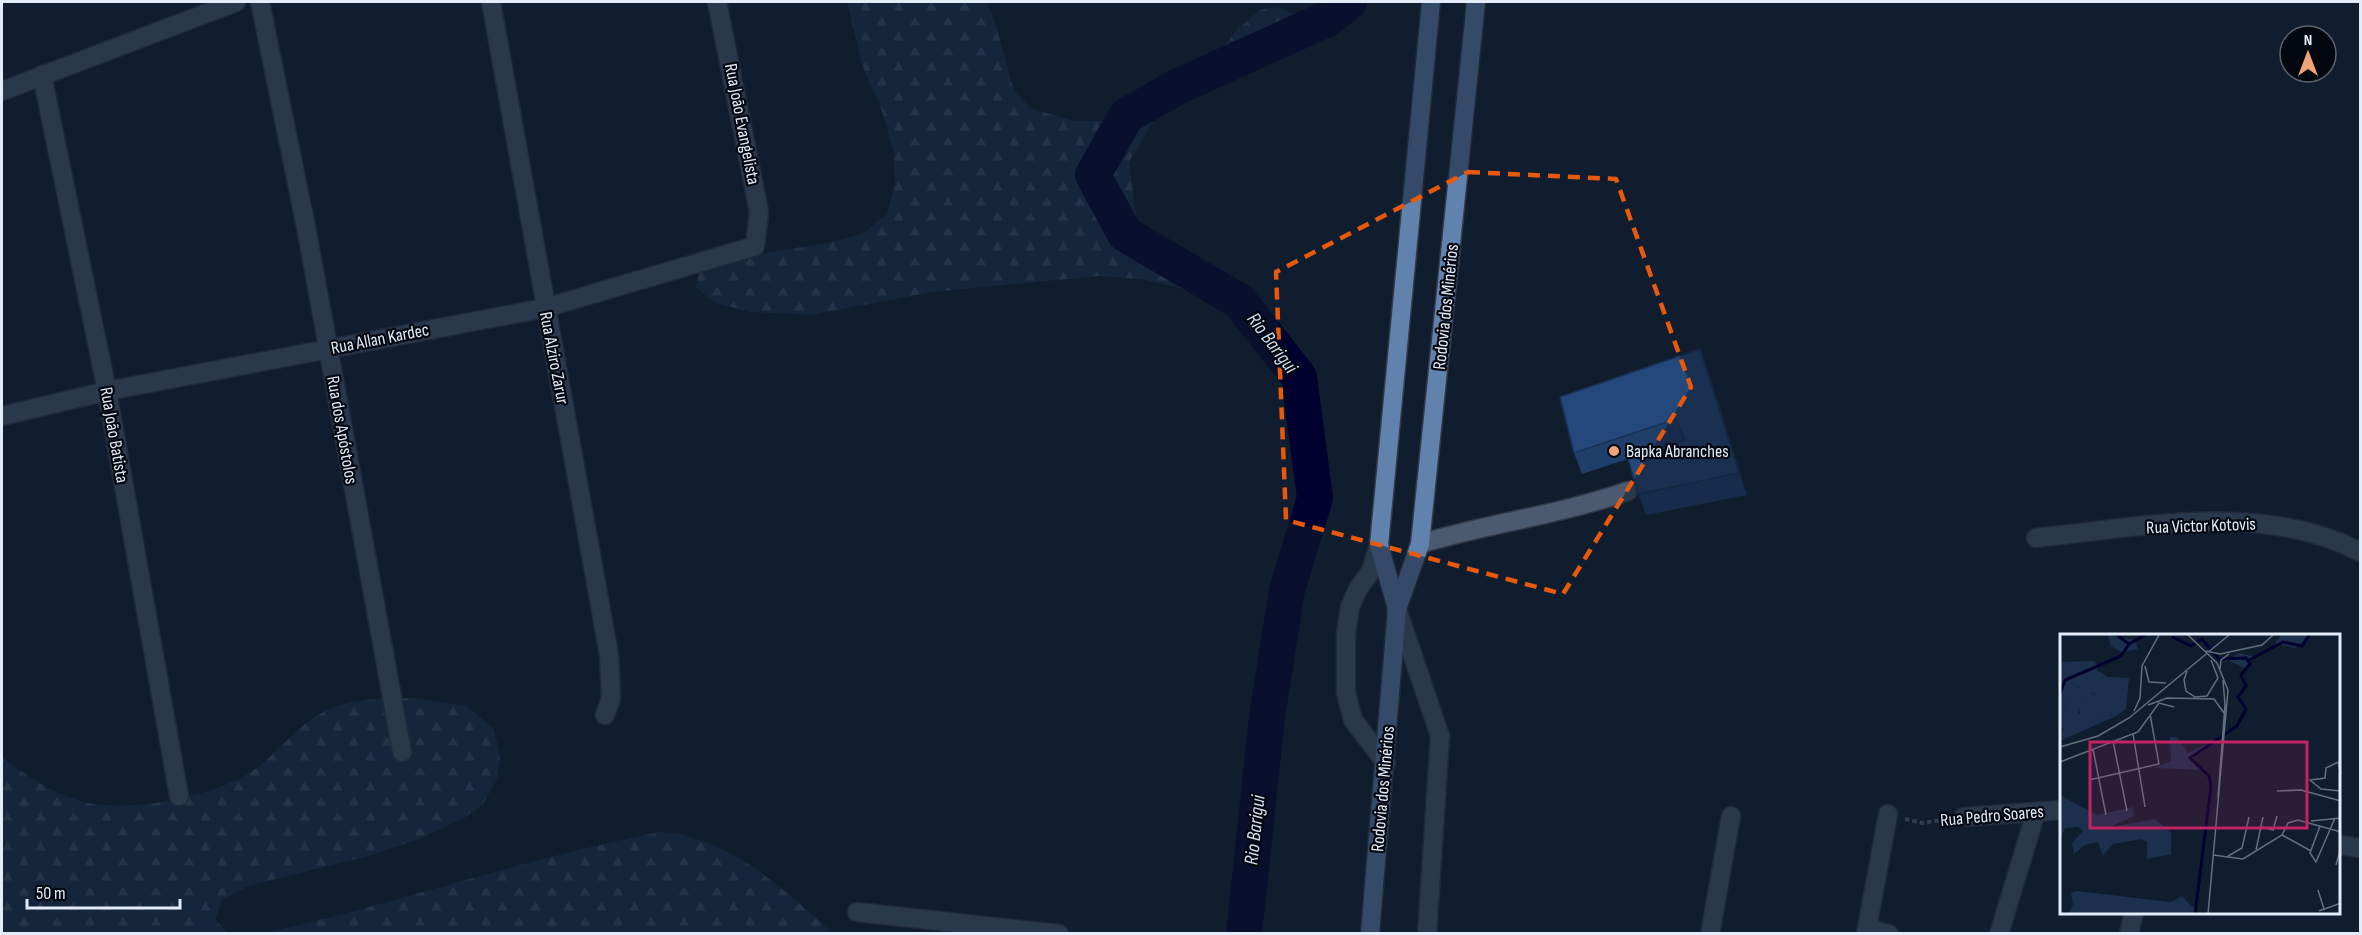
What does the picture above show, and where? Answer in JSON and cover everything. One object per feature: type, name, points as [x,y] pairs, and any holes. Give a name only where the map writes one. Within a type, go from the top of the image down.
[{"type":"main road","name":"Rodovia dos Minérios","points":[[1397,609],[1379,545],[1431,2]]},
{"type":"main road","name":"Rodovia dos Minérios","points":[[1370,933],[1386,763],[1397,609],[1420,544],[1476,2]]},
{"type":"street","points":[[2,91],[236,2]]},
{"type":"street","name":"Rua dos Apóstolos","points":[[260,2],[307,232],[402,752]]},
{"type":"street","name":"Rua Alziro Zarur","points":[[491,2],[609,655],[611,698],[605,715]]},
{"type":"street","name":"Rua João Evangelista","points":[[717,2],[759,212],[755,246]]},
{"type":"street","name":"Rua João Batista","points":[[42,75],[107,391],[179,796]]},
{"type":"street","name":"Rua Allan Kardec","points":[[2,416],[107,391],[545,308],[755,246]]},
{"type":"street","points":[[1420,544],[1452,534],[1592,503],[1628,491]]},
{"type":"street","name":"Rua Victor Kotovis","points":[[2036,538],[2209,522],[2256,522],[2298,528],[2335,538],[2361,552]]},
{"type":"street","points":[[1379,545],[1371,571],[1358,589],[1350,607],[1346,633],[1346,693],[1353,720],[1386,763]]},
{"type":"street","points":[[1397,609],[1440,736],[1427,933]]},
{"type":"street","name":"Rua Pedro Soares","points":[[1964,817],[2060,810]]},
{"type":"street","points":[[1999,933],[2036,812]]},
{"type":"street","points":[[1888,814],[1867,931],[1889,933]]},
{"type":"street","points":[[1710,933],[1731,816]]},
{"type":"street","points":[[2341,845],[2361,848]]},
{"type":"street","points":[[857,912],[1059,933]]},
{"type":"street","points":[[2129,933],[2134,914]]},
{"type":"path","name":"Rua Pedro Soares","points":[[1922,823],[1964,817]]},
{"type":"highlighted area","points":[[1468,172],[1616,179],[1691,387],[1563,594],[1286,520],[1276,272]]},
{"type":"green space","points":[[847,2],[986,2],[993,15],[1013,88],[1030,108],[1074,121],[1106,121],[1146,112],[1169,101],[1200,75],[1238,29],[1260,10],[1276,6],[1302,18],[1316,39],[1162,107],[1129,162],[1138,233],[1254,302],[1260,312],[1240,309],[1193,291],[1141,279],[1098,276],[932,292],[811,315],[750,312],[716,303],[695,287],[700,272],[727,259],[827,243],[862,234],[887,214],[895,184],[894,152],[880,105],[862,65]]},
{"type":"green space","points":[[412,698],[467,706],[494,729],[500,755],[497,779],[483,804],[464,818],[419,839],[368,856],[248,886],[222,900],[215,920],[228,933],[237,934],[2,933],[2,758],[47,787],[77,800],[117,806],[165,802],[212,790],[249,773],[310,720],[335,707],[363,700]]},
{"type":"green space","points":[[660,832],[709,843],[754,867],[795,899],[832,933],[265,933],[512,867]]},
{"type":"building","name":"Bapka Abranches","points":[[1700,349],[1739,473],[1638,494],[1628,458],[1685,440],[1676,419],[1574,453],[1560,397]]},
{"type":"waterway","name":"Rio Barigui","points":[[1244,934],[1267,717],[1287,590],[1315,498],[1299,377],[1239,301],[1125,234],[1093,175],[1126,116],[1177,87],[1327,19],[1349,2]]},
{"type":"place","name":"Bapka Abranches","points":[[1614,451]]}]
